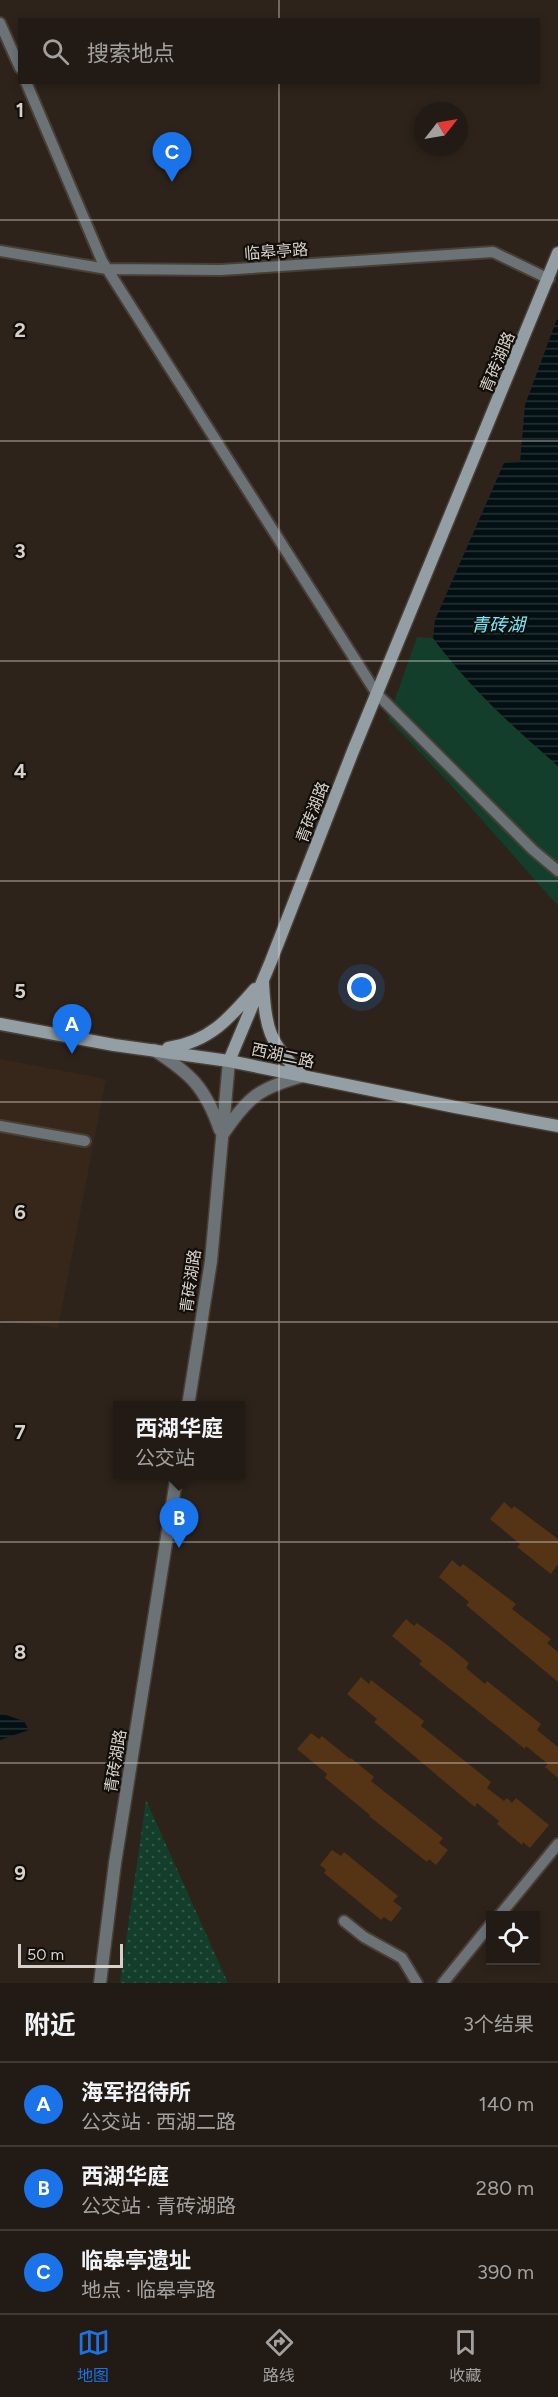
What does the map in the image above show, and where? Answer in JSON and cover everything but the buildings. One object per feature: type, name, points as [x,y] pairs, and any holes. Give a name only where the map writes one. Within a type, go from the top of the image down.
[{"type":"main road","name":"青砖湖路","points":[[229,1061],[558,253]]},
{"type":"main road","points":[[154,1050],[189,1045],[213,1032],[236,1012],[263,979]]},
{"type":"main road","points":[[263,979],[265,1015],[273,1042],[303,1076]]},
{"type":"main road","name":"西湖二路","points":[[0,1024],[229,1061],[558,1126]]},
{"type":"street","points":[[0,23],[18,64]]},
{"type":"street","points":[[27,84],[107,269],[377,694],[533,850],[558,871]]},
{"type":"street","name":"临皋亭路","points":[[0,251],[107,269],[221,270],[493,252],[549,279]]},
{"type":"street","points":[[154,1050],[181,1068],[201,1088],[213,1110],[222,1135]]},
{"type":"street","name":"青砖湖路","points":[[189,1401],[211,1261],[229,1061]]},
{"type":"street","points":[[222,1135],[237,1112],[254,1095],[273,1084],[303,1076]]},
{"type":"street","points":[[0,1126],[85,1141]]},
{"type":"street","name":"青砖湖路","points":[[100,1983],[115,1863],[176,1479]]},
{"type":"street","points":[[503,1911],[558,1844]]},
{"type":"street","points":[[344,1921],[364,1937],[402,1958],[417,1983]]},
{"type":"street","points":[[443,1983],[486,1931]]},
{"type":"shaded area","points":[[0,1059],[106,1079],[58,1328],[0,1320]]},
{"type":"green space","points":[[417,637],[433,638],[492,706],[558,766],[558,906],[450,784],[388,719]]},
{"type":"green space","points":[[146,1800],[228,1983],[120,1983]]},
{"type":"water","name":"青砖湖","points":[[558,316],[558,766],[492,706],[433,638],[435,620],[504,463],[520,462],[525,405]]},
{"type":"water","points":[[0,1713],[24,1721],[29,1730],[0,1740]]},
{"type":"place","name":"临皋亭遗址","points":[[172,182]]},
{"type":"place","name":"海军招待所","points":[[72,1054]]},
{"type":"place","name":"西湖华庭","points":[[179,1548]]}]
